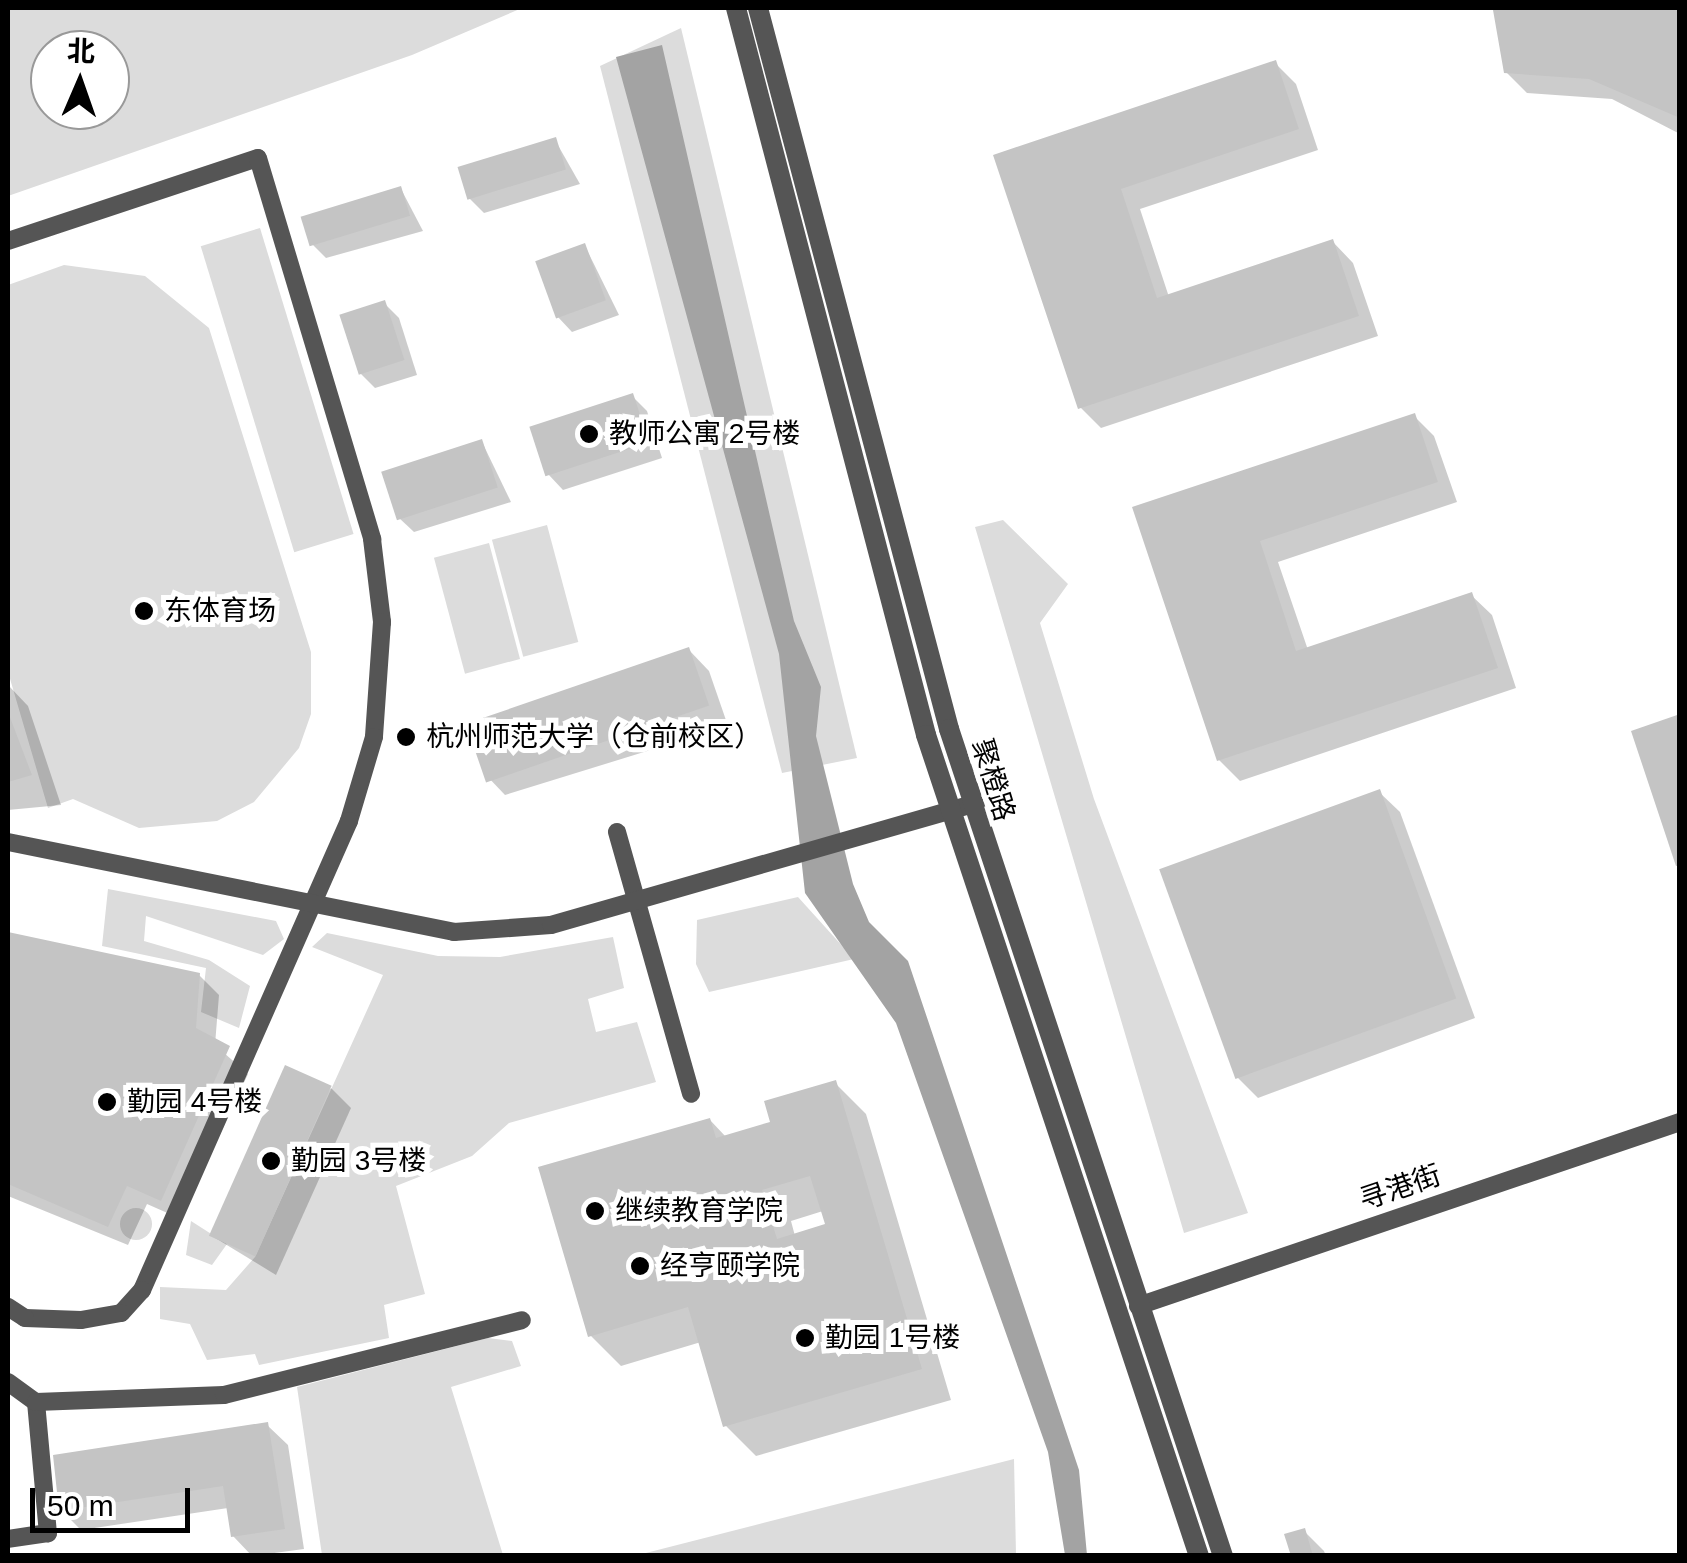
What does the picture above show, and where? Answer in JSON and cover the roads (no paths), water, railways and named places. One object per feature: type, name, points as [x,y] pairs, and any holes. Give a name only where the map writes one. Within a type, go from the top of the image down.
[{"type":"street","name":"聚橙路","points":[[736,8],[790,242],[950,810],[1199,1556]]},
{"type":"street","name":"聚橙路","points":[[758,8],[861,422],[972,804],[1223,1556]]},
{"type":"street","points":[[8,241],[258,158],[372,539],[382,622],[374,737],[312,904],[142,1290],[121,1313],[81,1320],[25,1318],[8,1307]]},
{"type":"street","points":[[8,842],[454,932],[550,926],[972,804]]},
{"type":"street","points":[[617,832],[640,900],[690,1094]]},
{"type":"street","name":"寻港街","points":[[1138,1306],[1680,1122]]},
{"type":"street","points":[[8,1382],[36,1402],[224,1395],[522,1320]]},
{"type":"street","points":[[8,1539],[48,1533],[36,1402]]},
{"type":"place","name":"教师公寓 2号楼","points":[[589,434]]},
{"type":"place","name":"东体育场","points":[[144,611]]},
{"type":"place","name":"杭州师范大学（仓前校区）","points":[[406,737]]},
{"type":"place","name":"勤园 4号楼","points":[[107,1102]]},
{"type":"place","name":"勤园 3号楼","points":[[271,1161]]},
{"type":"place","name":"继续教育学院","points":[[595,1211]]},
{"type":"place","name":"经亨颐学院","points":[[640,1266]]},
{"type":"place","name":"勤园 1号楼","points":[[805,1338]]}]
